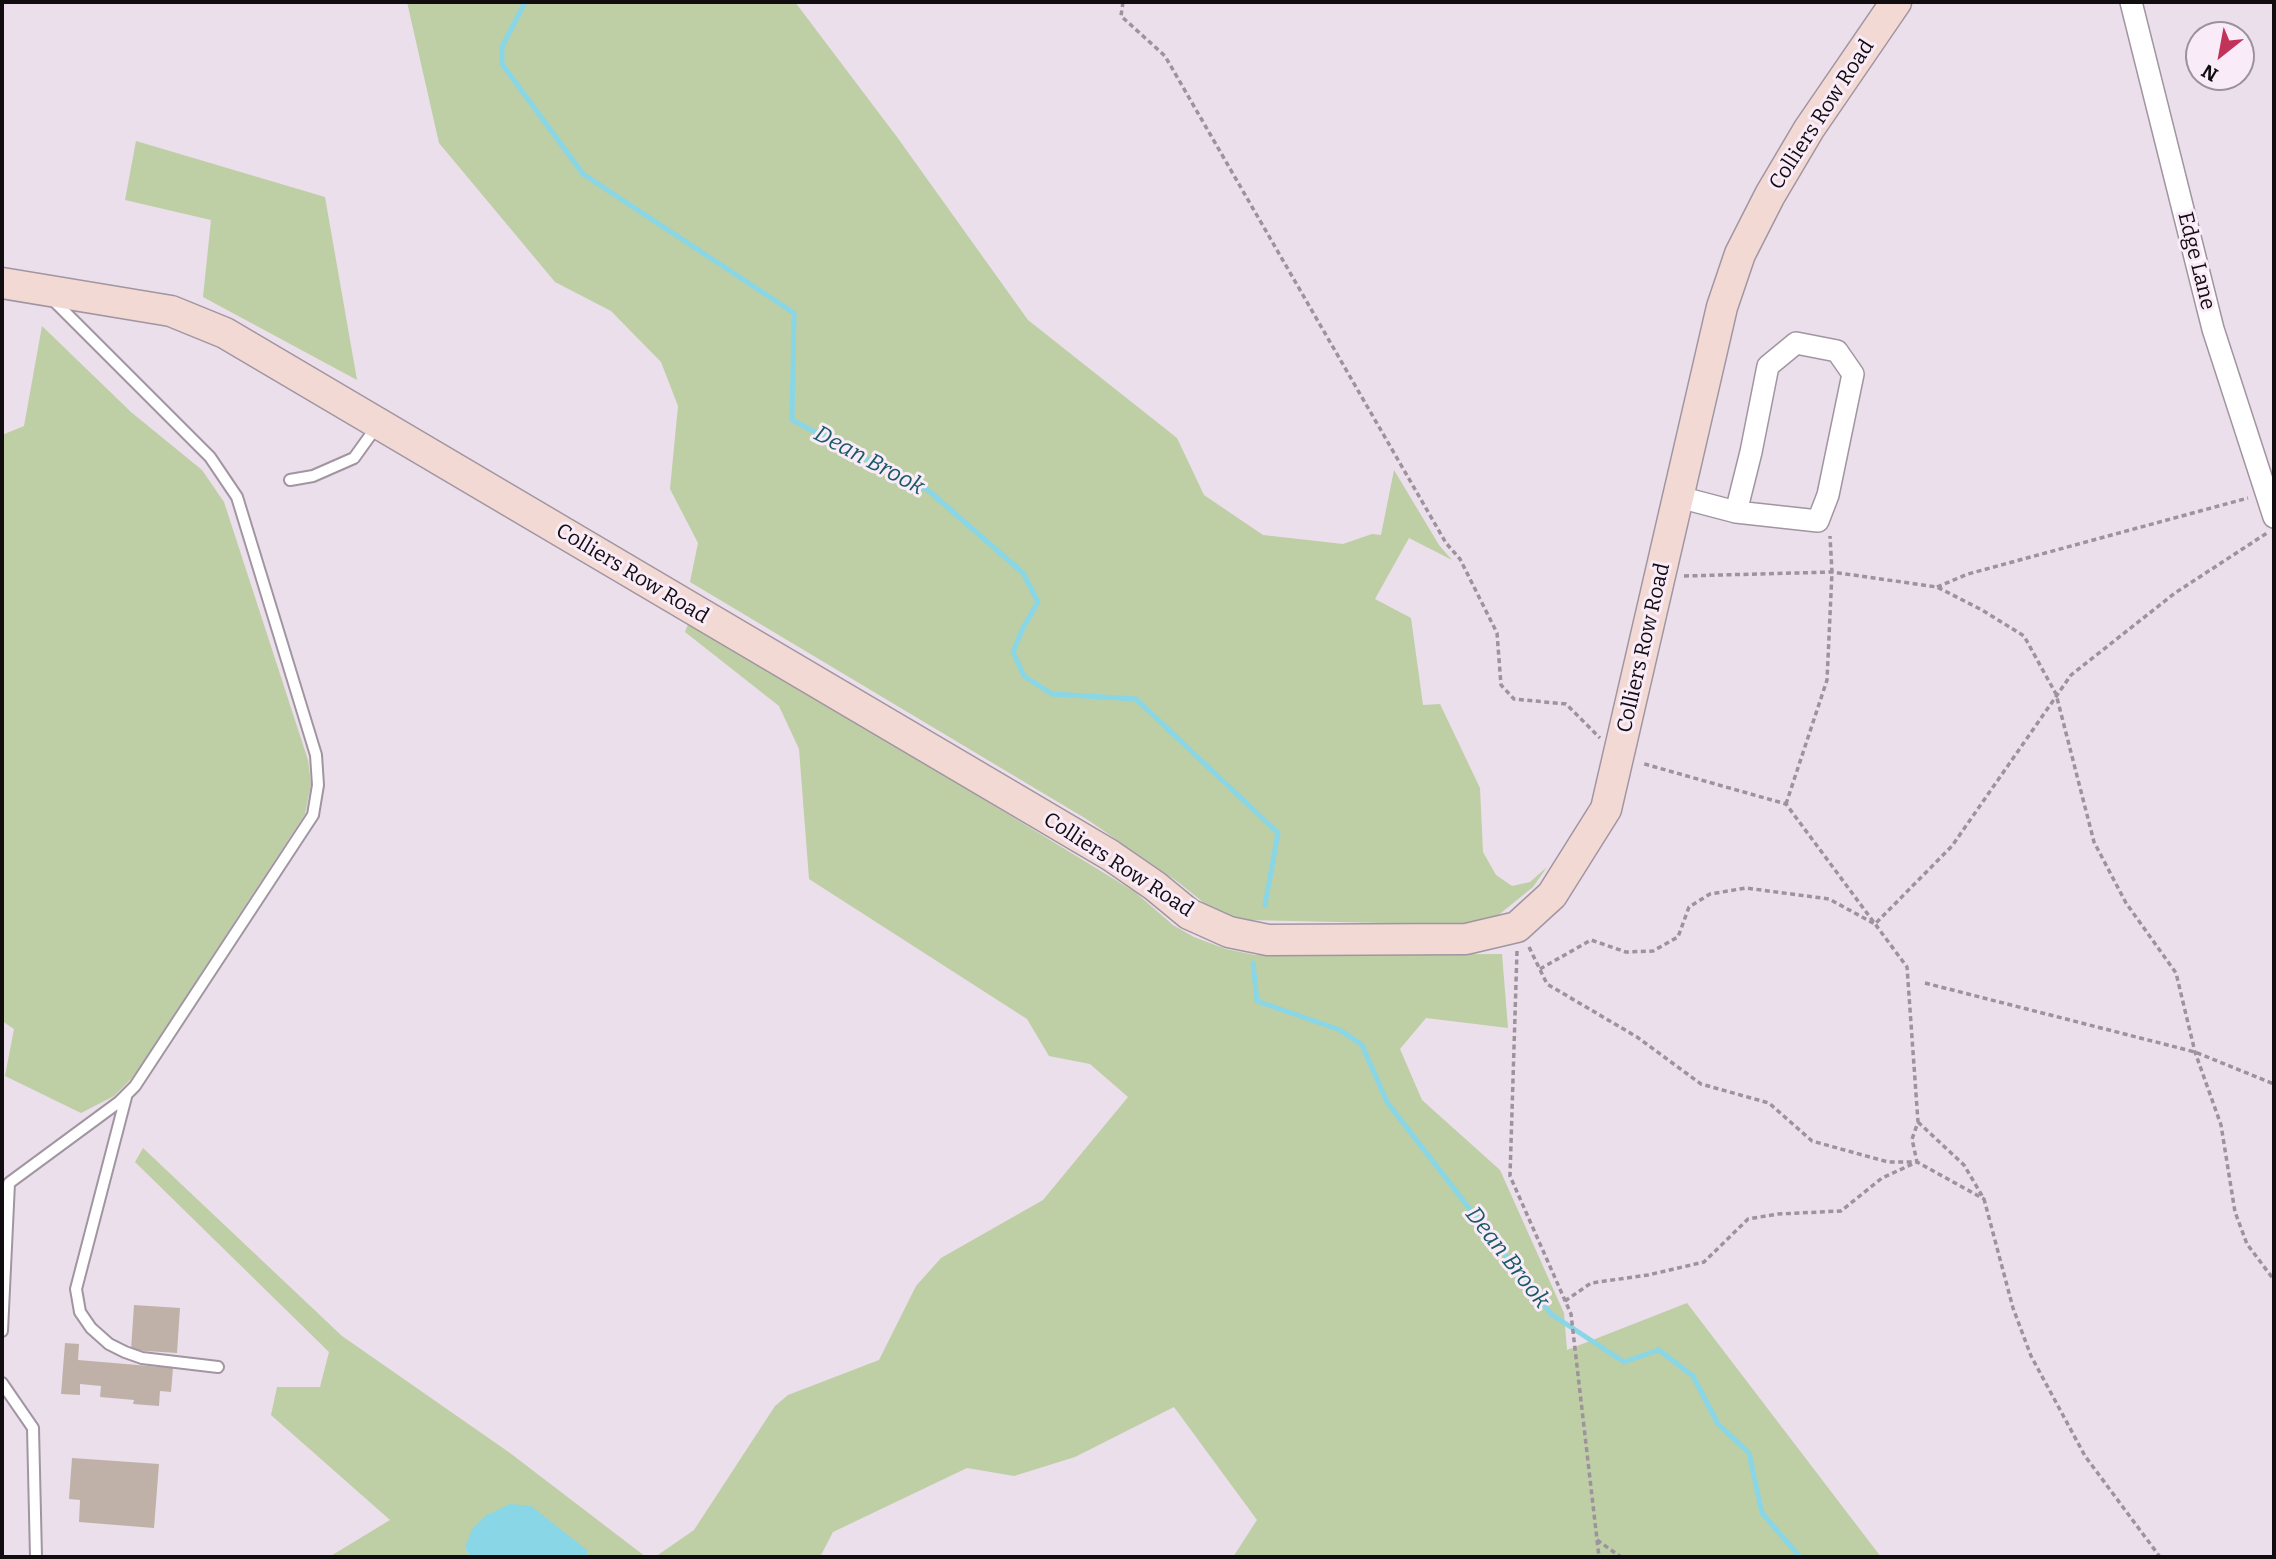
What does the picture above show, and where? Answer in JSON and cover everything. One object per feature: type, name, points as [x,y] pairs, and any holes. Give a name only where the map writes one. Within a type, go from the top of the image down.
[{"type":"street","name":"Colliers Row Road","points":[[2,283],[171,311],[225,333],[1110,855],[1189,914],[1229,932],[1268,940],[1466,939],[1517,927],[1552,895],[1606,809],[1723,307],[1740,254],[1770,195],[1809,130],[1896,2]]},
{"type":"street","name":"Edge Lane","points":[[2131,2],[2213,329],[2274,517]]},
{"type":"street","points":[[1679,497],[1736,512],[1818,521],[1828,495],[1853,374],[1838,351],[1796,342],[1768,366],[1736,512]]},
{"type":"lane","points":[[2,1331],[9,1183],[135,1086],[313,815],[318,785],[316,755],[237,497],[210,457],[44,291]]},
{"type":"lane","points":[[290,480],[313,476],[354,458],[379,424]]},
{"type":"lane","points":[[126,1095],[76,1289],[80,1312],[90,1328],[109,1344],[125,1352],[142,1358],[218,1367]]},
{"type":"lane","points":[[2,1382],[33,1428],[36,1557]]},
{"type":"path","points":[[1123,2],[1121,16],[1164,56],[1439,531],[1460,559],[1497,633],[1501,685],[1514,699],[1566,704],[1619,757],[1786,804],[1907,967],[1917,1122],[1912,1139],[1917,1162]]},
{"type":"path","points":[[1937,587],[1968,574],[2266,492]]},
{"type":"path","points":[[1875,924],[1952,846],[2071,675],[2175,593],[2274,528]]},
{"type":"path","points":[[1786,804],[1827,680],[1832,572],[1830,532]]},
{"type":"path","points":[[1661,576],[1832,572],[1937,587],[2024,636],[2056,694],[2094,842],[2126,903],[2176,973],[2195,1052],[2221,1125],[2235,1212],[2247,1244],[2274,1280]]},
{"type":"path","points":[[1541,969],[1591,940],[1626,952],[1653,951],[1678,937],[1689,907],[1710,894],[1746,888],[1829,899],[1875,924]]},
{"type":"path","points":[[1517,927],[1547,984],[1637,1037],[1701,1084],[1769,1103],[1812,1141],[1888,1162],[1917,1162],[1984,1199]]},
{"type":"path","points":[[1517,927],[1510,1176],[1571,1314],[1599,1557]]},
{"type":"path","points":[[1925,984],[2195,1052],[2274,1084]]},
{"type":"path","points":[[1917,1122],[1964,1165],[1984,1199],[2013,1308],[2031,1356],[2085,1456],[2160,1557]]},
{"type":"path","points":[[1565,1301],[1591,1283],[1648,1275],[1704,1262],[1748,1219],[1779,1214],[1841,1211],[1882,1178],[1917,1162]]},
{"type":"path","points":[[1597,1540],[1621,1557]]},
{"type":"green space","points":[[407,2],[795,2],[897,137],[1028,320],[1177,438],[1204,495],[1263,535],[1343,544],[1372,534],[1381,535],[1394,470],[1439,545],[1452,560],[1409,538],[1375,599],[1411,618],[1423,705],[1440,704],[1480,788],[1483,852],[1496,875],[1512,886],[1530,882],[1547,867],[1533,887],[1496,917],[1472,925],[1247,920],[1214,911],[1178,882],[1088,820],[690,582],[698,543],[670,489],[678,406],[661,362],[611,311],[555,282],[439,143]]},
{"type":"green space","points":[[136,141],[325,197],[357,380],[203,297],[211,220],[125,200]]},
{"type":"green space","points":[[42,326],[131,412],[202,470],[224,502],[308,760],[311,784],[305,814],[133,1077],[114,1096],[81,1113],[5,1076],[14,1029],[2,1021],[2,435],[24,426]]},
{"type":"green space","points":[[690,619],[1135,892],[1173,925],[1194,937],[1226,949],[1255,955],[1502,954],[1508,1028],[1426,1018],[1400,1049],[1422,1100],[1500,1170],[1564,1313],[1567,1350],[1687,1303],[1881,1557],[1233,1557],[1257,1520],[1174,1407],[1075,1457],[1014,1476],[967,1468],[833,1532],[820,1557],[655,1557],[694,1530],[775,1406],[788,1395],[879,1360],[916,1286],[941,1258],[1043,1200],[1128,1097],[1090,1064],[1049,1056],[1027,1019],[809,879],[799,749],[779,706],[685,632]]},
{"type":"green space","points":[[143,1148],[342,1336],[510,1453],[646,1557],[587,1557],[588,1551],[465,1548],[470,1557],[329,1557],[390,1520],[271,1415],[277,1387],[320,1387],[329,1352],[135,1162]]},
{"type":"water","points":[[510,1504],[531,1506],[588,1551],[587,1557],[470,1557],[465,1548],[472,1529],[485,1516]]},
{"type":"building","points":[[134,1305],[180,1308],[177,1353],[131,1350]]},
{"type":"building","points":[[65,1343],[79,1344],[78,1360],[173,1368],[171,1392],[160,1391],[159,1406],[133,1404],[134,1400],[100,1397],[101,1386],[80,1384],[80,1395],[61,1394]]},
{"type":"building","points":[[72,1458],[159,1464],[154,1528],[79,1522],[80,1500],[69,1499]]},
{"type":"waterway","name":"Dean Brook","points":[[525,2],[502,47],[502,64],[583,174],[794,313],[792,420],[929,491],[1023,573],[1038,602],[1013,652],[1024,676],[1052,694],[1136,699],[1278,833],[1265,905]]},
{"type":"waterway","name":"Dean Brook","points":[[1253,963],[1257,1001],[1340,1030],[1362,1045],[1387,1102],[1551,1314],[1624,1362],[1659,1350],[1693,1376],[1718,1424],[1749,1453],[1762,1513],[1800,1557]]}]
